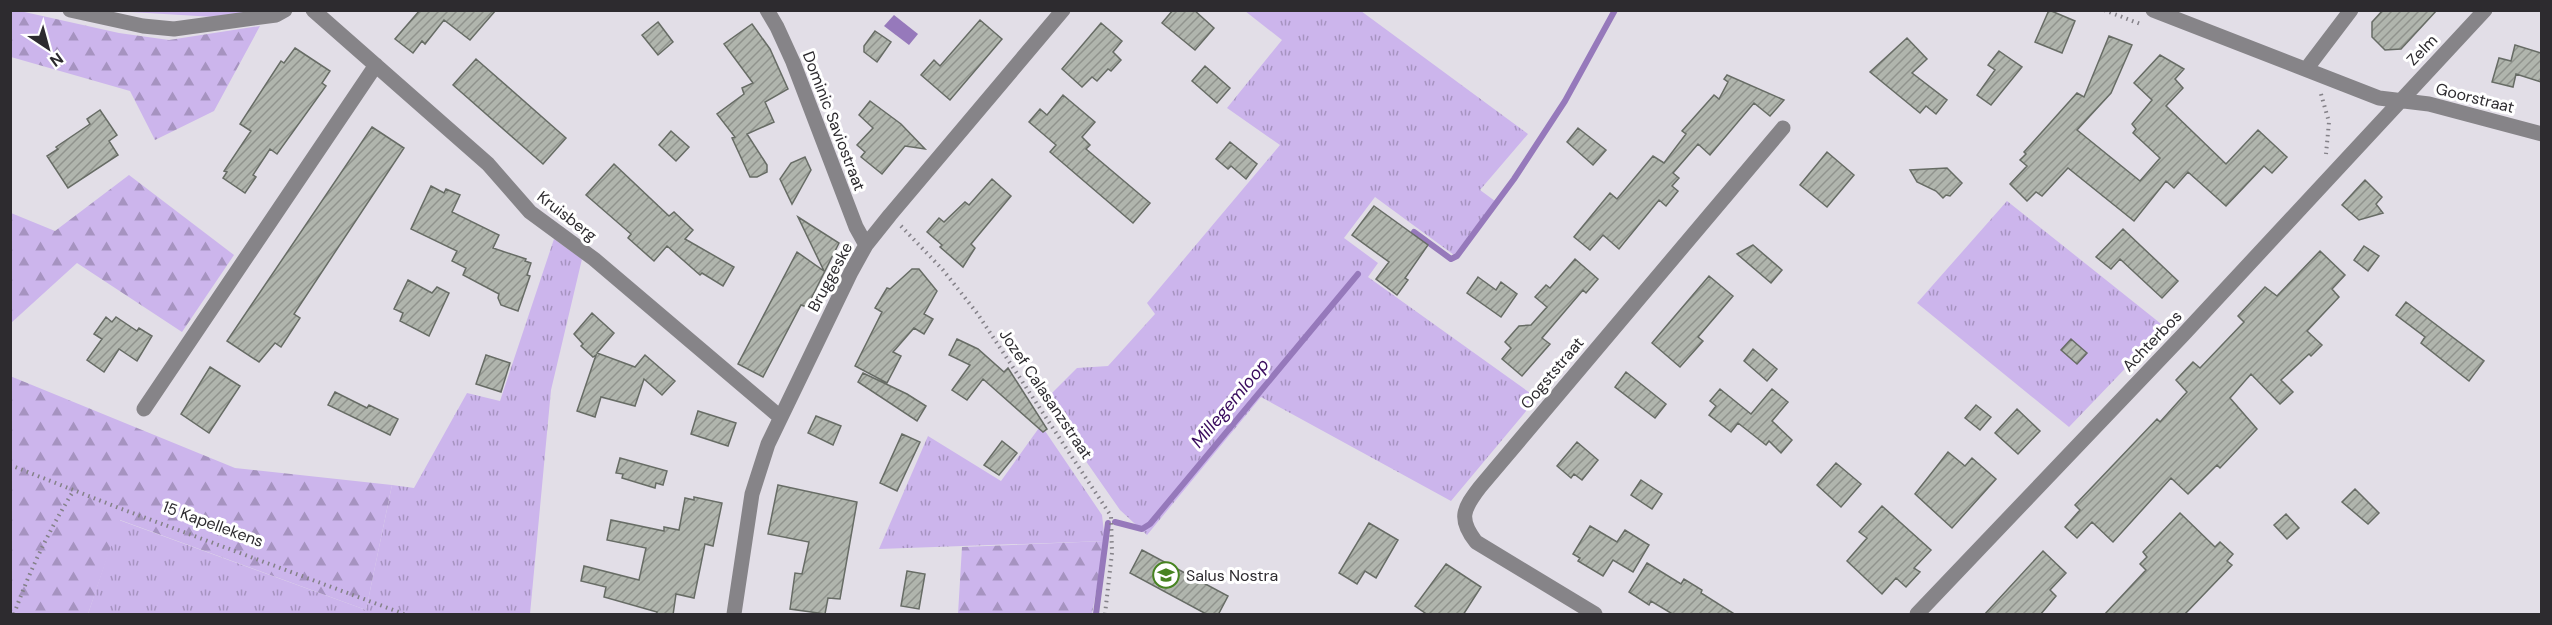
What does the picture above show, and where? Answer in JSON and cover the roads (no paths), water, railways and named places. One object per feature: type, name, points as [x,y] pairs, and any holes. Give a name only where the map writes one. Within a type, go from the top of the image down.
[{"type":"street","points":[[70,10],[143,26],[174,29],[276,15],[285,10]]},
{"type":"street","name":"Kruisberg","points":[[313,10],[488,164],[530,212],[602,266],[780,417]]},
{"type":"street","name":"Dominic Saviostraat","points":[[766,10],[777,27],[793,62],[856,227],[866,245]]},
{"type":"street","name":"Bruggeske","points":[[734,615],[753,494],[768,444],[866,245],[1063,10]]},
{"type":"street","name":"Goorstraat","points":[[2153,10],[2307,68],[2379,98],[2405,95],[2429,104],[2541,134]]},
{"type":"street","points":[[2307,68],[2351,10]]},
{"type":"street","name":"Zelm","points":[[2405,95],[2485,10]]},
{"type":"street","points":[[144,409],[376,66]]},
{"type":"street","name":"Achterbos","points":[[1917,615],[2183,335],[2405,95]]},
{"type":"street","name":"Oogststraat","points":[[1595,615],[1476,542],[1466,529],[1464,514],[1469,500],[1783,128]]},
{"type":"waterway","name":"Millegemloop","points":[[1414,232],[1451,259],[1457,256],[1514,179],[1565,101],[1615,10]]},
{"type":"waterway","name":"Millegemloop","points":[[1115,522],[1142,529],[1150,524],[1358,274]]},
{"type":"waterway","name":"Millegemloop","points":[[1096,614],[1108,523]]},
{"type":"place","name":"Salus Nostra","points":[[1166,575]]}]
